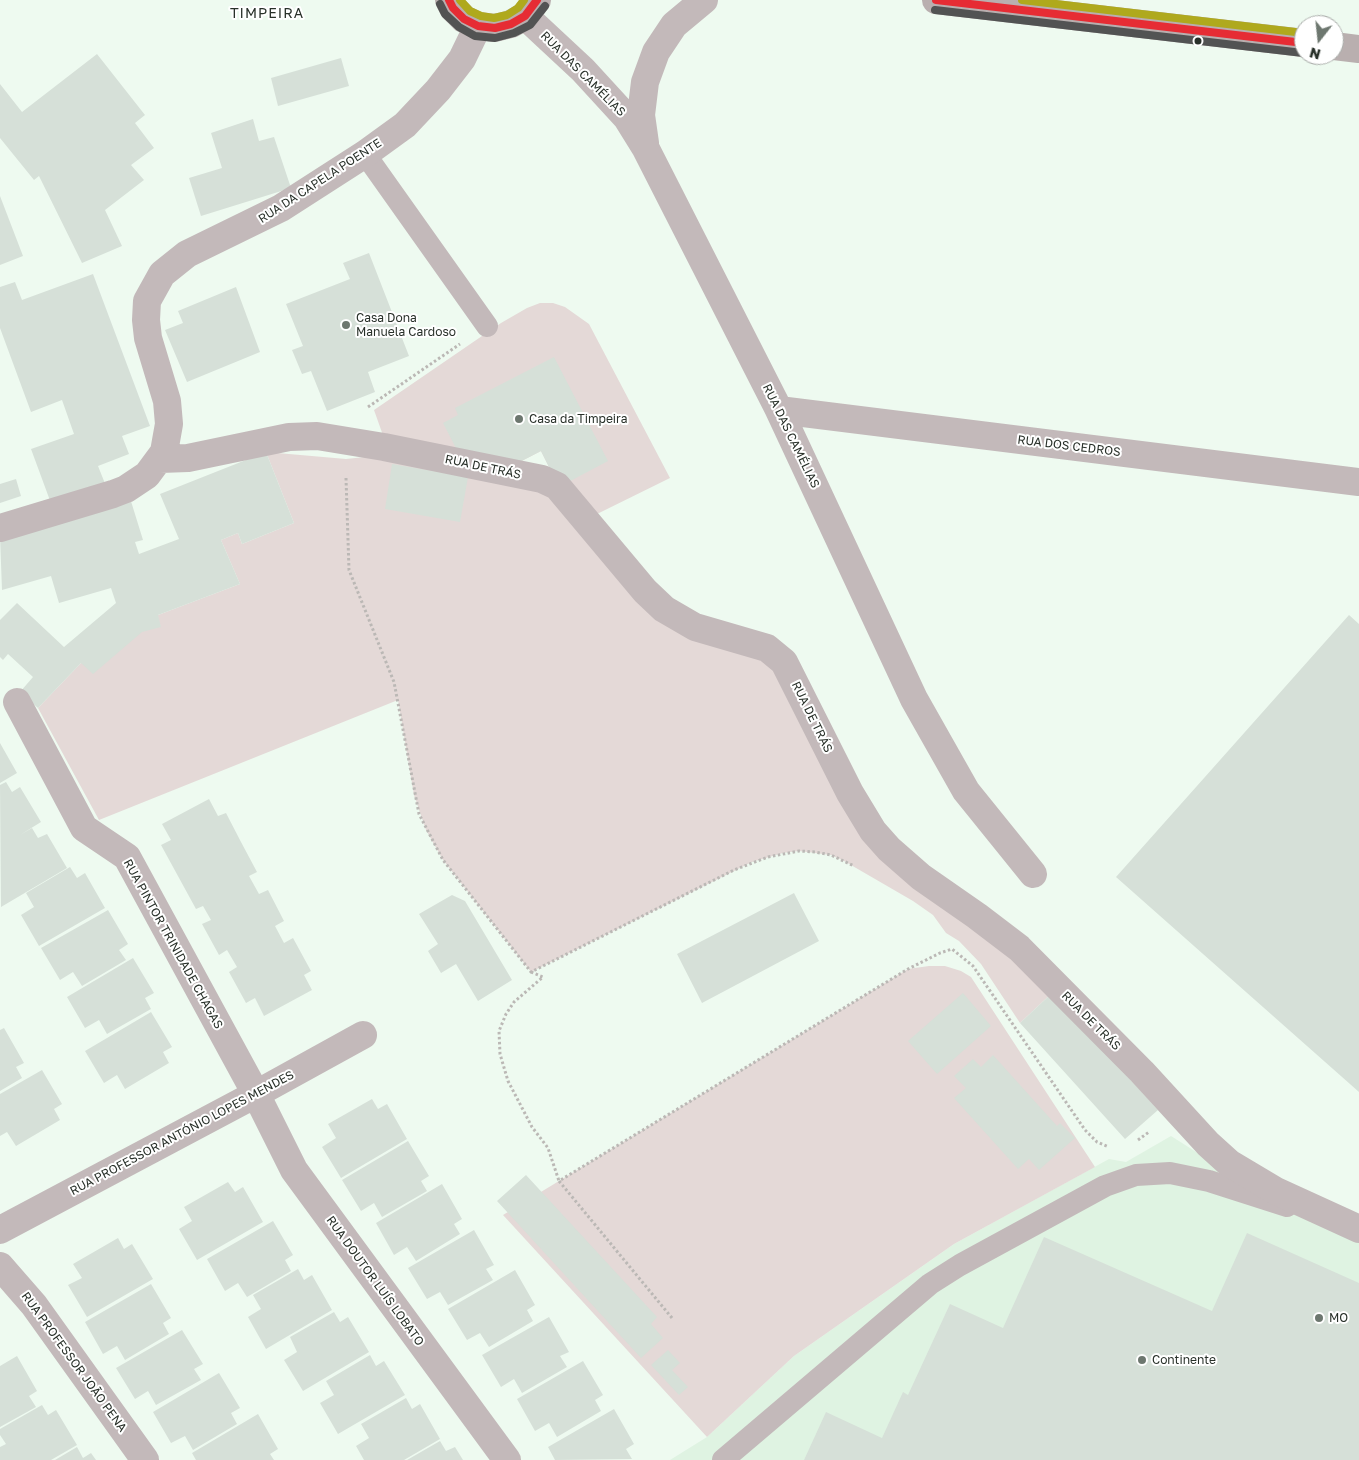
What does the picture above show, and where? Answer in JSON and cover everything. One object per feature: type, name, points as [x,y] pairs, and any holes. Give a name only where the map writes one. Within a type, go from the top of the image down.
[{"type":"main road","points":[[449,0],[453,8],[464,19],[478,26],[495,28],[511,24],[531,8]]},
{"type":"main road","points":[[936,0],[1294,41]]},
{"type":"main road","points":[[1344,47],[1359,49]]},
{"type":"street","points":[[645,147],[641,115],[644,82],[656,52],[674,25],[704,0]]},
{"type":"street","name":"RUA DAS CAMÉLIAS","points":[[531,8],[583,70],[627,118],[645,147],[779,410],[914,699],[966,791],[1033,874]]},
{"type":"street","name":"RUA DA CAPELA POENTE","points":[[0,528],[126,490],[147,475],[160,459],[167,444],[169,413],[146,320],[147,301],[159,278],[169,266],[187,254],[270,214],[365,154],[405,125],[438,90],[462,59],[478,26]]},
{"type":"street","name":"RUA DOS CEDROS","points":[[779,410],[1359,482]]},
{"type":"street","name":"RUA DE TRÁS","points":[[160,459],[188,458],[289,436],[334,438],[548,480],[566,496],[645,591],[664,609],[695,627],[756,644],[776,654],[790,671],[857,806],[873,831],[888,849],[921,877],[1019,948],[1213,1149],[1242,1172],[1297,1201],[1359,1230]]},
{"type":"street","name":"RUA PINTOR TRINIDADE CHAGAS","points":[[17,702],[84,828],[127,857],[256,1094]]},
{"type":"street","name":"RUA PROFESSOR ANTÓNIO LOPES MENDES","points":[[0,1230],[256,1094],[362,1035]]},
{"type":"street","name":"RUA DOUTOR LUÍS LOBATO","points":[[256,1094],[280,1144],[305,1186],[507,1460]]},
{"type":"street","name":"RUA PROFESSOR JOÃO PENA","points":[[0,1266],[34,1305],[145,1460]]},
{"type":"lane","points":[[365,154],[487,326]]},
{"type":"lane","points":[[723,1460],[930,1284],[960,1265],[1120,1180],[1153,1172],[1188,1175],[1228,1186],[1359,1230]]},
{"type":"path","points":[[487,326],[334,438],[349,570],[394,682],[419,814],[443,860],[530,972],[543,976],[514,1002],[506,1014],[499,1031],[500,1054],[508,1082],[532,1126],[548,1148],[559,1181],[672,1318]]},
{"type":"path","points":[[530,972],[734,870],[768,857],[799,852],[815,852],[831,856],[858,868]]},
{"type":"path","points":[[949,941],[952,949],[973,966],[987,983],[1085,1130],[1097,1142],[1112,1149]]},
{"type":"path","points":[[559,1181],[918,964],[952,949]]},
{"type":"path","points":[[1134,1143],[1177,1110]]},
{"type":"shaded area","points":[[540,303],[553,303],[565,307],[589,324],[670,478],[595,515],[559,487],[541,451],[510,467],[385,441],[374,410],[501,323]]},
{"type":"shaded area","points":[[266,452],[346,459],[393,454],[549,485],[665,625],[774,662],[838,783],[982,932],[1052,993],[1020,1023],[981,964],[959,941],[946,933],[933,915],[913,901],[844,861],[831,855],[799,851],[783,853],[752,862],[531,972],[443,860],[426,830],[414,795],[398,700],[99,820],[38,708],[81,663],[158,615],[240,584],[221,540],[238,533],[242,544],[294,523]]},
{"type":"shaded area","points":[[945,966],[961,971],[971,977],[1095,1167],[954,1244],[794,1356],[707,1437],[503,1215],[908,969]]},
{"type":"shaded area","points":[[1171,1136],[1234,1176],[1359,1234],[1359,1460],[670,1460],[707,1437],[794,1356],[954,1244],[1109,1159],[1126,1162]]},
{"type":"building","points":[[97,54],[145,115],[135,123],[154,148],[131,165],[144,180],[105,210],[122,246],[82,263],[39,176],[34,180],[0,138],[0,84],[22,112]]},
{"type":"building","points":[[341,58],[349,86],[278,106],[271,78]]},
{"type":"building","points":[[253,119],[259,141],[274,137],[291,188],[201,216],[189,178],[222,168],[211,133]]},
{"type":"building","points":[[0,196],[23,256],[0,265]]},
{"type":"building","name":"Casa Dona Manuela Cardoso","points":[[369,253],[409,356],[368,372],[375,392],[327,411],[311,371],[302,374],[292,350],[303,346],[286,304],[350,279],[343,263]]},
{"type":"building","points":[[93,274],[150,426],[122,436],[129,454],[98,466],[106,486],[52,506],[31,449],[74,434],[62,400],[31,412],[0,328],[0,287],[15,282],[22,300]]},
{"type":"building","points":[[236,287],[260,352],[187,382],[165,330],[183,323],[178,311]]},
{"type":"building","name":"Casa da Timpeira","points":[[554,357],[608,461],[559,487],[541,451],[510,467],[460,456],[443,423],[458,415],[455,408]]},
{"type":"building","points":[[266,452],[294,523],[242,544],[238,533],[221,540],[240,584],[158,615],[161,627],[142,632],[93,674],[81,663],[38,708],[20,692],[33,677],[8,654],[3,660],[0,657],[0,620],[17,603],[64,647],[116,603],[111,588],[59,603],[51,576],[2,590],[0,536],[130,498],[143,540],[135,542],[139,554],[179,539],[160,494]]},
{"type":"building","points":[[392,464],[468,477],[460,522],[385,509]]},
{"type":"building","points":[[16,479],[21,496],[0,503],[0,484]]},
{"type":"building","points":[[1349,615],[1359,624],[1359,1092],[1116,877]]},
{"type":"building","points":[[0,743],[17,773],[0,783]]},
{"type":"building","points":[[6,782],[12,792],[20,787],[41,822],[20,835],[32,828],[38,838],[47,834],[67,868],[1,907],[0,785]]},
{"type":"building","points":[[209,799],[218,816],[226,813],[257,872],[249,876],[259,894],[268,890],[284,921],[275,926],[284,943],[293,938],[311,971],[304,975],[312,990],[264,1016],[255,998],[246,1003],[229,972],[237,967],[227,950],[219,955],[202,924],[211,920],[203,906],[196,909],[161,845],[171,840],[162,824]]},
{"type":"building","points":[[70,867],[77,878],[85,873],[105,908],[39,946],[21,915],[34,907],[26,893]]},
{"type":"building","points":[[794,893],[819,941],[702,1003],[677,954]]},
{"type":"building","points":[[452,895],[465,901],[512,980],[478,1001],[456,964],[441,973],[428,951],[438,944],[419,914]]},
{"type":"building","points":[[108,910],[128,944],[119,950],[126,960],[82,986],[73,972],[60,980],[41,948]]},
{"type":"building","points":[[133,958],[154,993],[145,998],[151,1009],[107,1034],[99,1020],[85,1028],[67,997]]},
{"type":"building","points":[[963,993],[991,1026],[937,1074],[908,1041]]},
{"type":"building","points":[[1052,993],[1158,1110],[1125,1139],[1020,1023]]},
{"type":"building","points":[[151,1012],[172,1047],[163,1052],[169,1063],[125,1089],[117,1075],[104,1083],[85,1051]]},
{"type":"building","points":[[4,1028],[24,1063],[16,1067],[22,1078],[0,1091],[0,1030]]},
{"type":"building","points":[[993,1055],[1057,1126],[1060,1123],[1075,1138],[1039,1170],[1029,1159],[1018,1169],[954,1098],[966,1088],[954,1076],[973,1059],[981,1067]]},
{"type":"building","points":[[42,1070],[62,1104],[54,1109],[60,1120],[16,1146],[7,1132],[0,1136],[0,1094]]},
{"type":"building","points":[[372,1099],[378,1109],[387,1104],[407,1139],[341,1178],[322,1147],[336,1138],[328,1124]]},
{"type":"building","points":[[408,1141],[429,1176],[421,1181],[427,1191],[382,1217],[374,1203],[361,1211],[342,1180]]},
{"type":"building","points":[[526,1175],[657,1317],[651,1324],[663,1338],[641,1358],[497,1201]]},
{"type":"building","points":[[228,1182],[235,1192],[243,1187],[263,1222],[197,1260],[179,1229],[192,1221],[184,1207]]},
{"type":"building","points":[[442,1184],[462,1219],[454,1224],[460,1234],[416,1261],[407,1247],[394,1255],[376,1223]]},
{"type":"building","points":[[273,1221],[293,1255],[285,1260],[291,1271],[247,1297],[238,1283],[225,1291],[207,1259]]},
{"type":"building","points":[[474,1230],[494,1265],[486,1269],[493,1280],[448,1305],[440,1292],[427,1299],[408,1268]]},
{"type":"building","name":"Continente","points":[[1247,1233],[1359,1283],[1359,1460],[804,1460],[826,1412],[882,1438],[903,1392],[908,1395],[950,1304],[1003,1328],[1044,1237],[1212,1311]]},
{"type":"building","points":[[118,1238],[124,1249],[132,1244],[153,1279],[87,1317],[68,1285],[82,1278],[73,1264]]},
{"type":"building","points":[[298,1269],[304,1280],[312,1275],[332,1310],[266,1349],[248,1317],[261,1309],[253,1295]]},
{"type":"building","points":[[515,1270],[535,1305],[527,1310],[533,1321],[489,1347],[480,1333],[467,1340],[448,1309]]},
{"type":"building","points":[[151,1284],[171,1318],[163,1323],[169,1334],[125,1360],[117,1346],[103,1354],[85,1322]]},
{"type":"building","points":[[334,1312],[340,1322],[348,1317],[369,1352],[303,1391],[284,1360],[297,1352],[290,1337]]},
{"type":"building","points":[[549,1317],[569,1352],[560,1356],[567,1367],[522,1393],[514,1379],[501,1387],[482,1355]]},
{"type":"building","points":[[182,1330],[203,1364],[194,1369],[201,1380],[156,1405],[148,1391],[135,1399],[116,1368]]},
{"type":"building","points":[[668,1350],[680,1363],[672,1370],[688,1387],[679,1395],[651,1365]]},
{"type":"building","points":[[370,1355],[376,1366],[384,1361],[405,1395],[338,1434],[320,1403],[334,1395],[326,1381]]},
{"type":"building","points":[[17,1356],[37,1391],[29,1396],[36,1407],[0,1427],[0,1366]]},
{"type":"building","points":[[583,1361],[603,1395],[595,1400],[601,1411],[557,1437],[549,1423],[535,1431],[517,1399]]},
{"type":"building","points":[[219,1373],[240,1408],[231,1413],[237,1424],[193,1450],[185,1436],[171,1443],[153,1412]]},
{"type":"building","points":[[406,1398],[412,1409],[420,1404],[440,1439],[404,1460],[364,1460],[356,1446],[369,1438],[361,1424]]},
{"type":"building","points":[[42,1405],[48,1415],[56,1410],[77,1445],[51,1460],[0,1460],[0,1447],[6,1444],[0,1435],[0,1429]]},
{"type":"building","points":[[614,1409],[634,1444],[626,1449],[632,1459],[555,1460],[548,1447]]},
{"type":"building","points":[[258,1414],[278,1449],[270,1454],[274,1460],[196,1460],[192,1453]]},
{"type":"building","points":[[440,1441],[446,1451],[455,1447],[463,1460],[407,1460]]},
{"type":"building","points":[[77,1447],[83,1458],[91,1453],[96,1460],[55,1460]]},
{"type":"transit line","points":[[449,0],[453,8],[464,19],[478,26],[495,28],[511,24],[525,16],[537,0]]},
{"type":"transit line","points":[[460,0],[470,11],[481,16],[494,18],[507,15],[518,8],[524,0]]},
{"type":"transit line","points":[[936,0],[1294,42]]},
{"type":"transit line","points":[[1022,0],[1294,32]]},
{"type":"transit line","name":"N","points":[[440,4],[445,14],[459,27],[475,36],[495,38],[514,33],[530,25],[545,6]]},
{"type":"transit line","name":"N","points":[[935,10],[1294,52]]},
{"type":"place","name":"Casa Dona Manuela Cardoso","points":[[346,325]]},
{"type":"place","name":"Casa da Timpeira","points":[[519,419]]},
{"type":"place","name":"MO","points":[[1319,1318]]},
{"type":"place","name":"Continente","points":[[1142,1360]]},
{"type":"district","name":"TIMPEIRA","points":[[267,14]]}]
